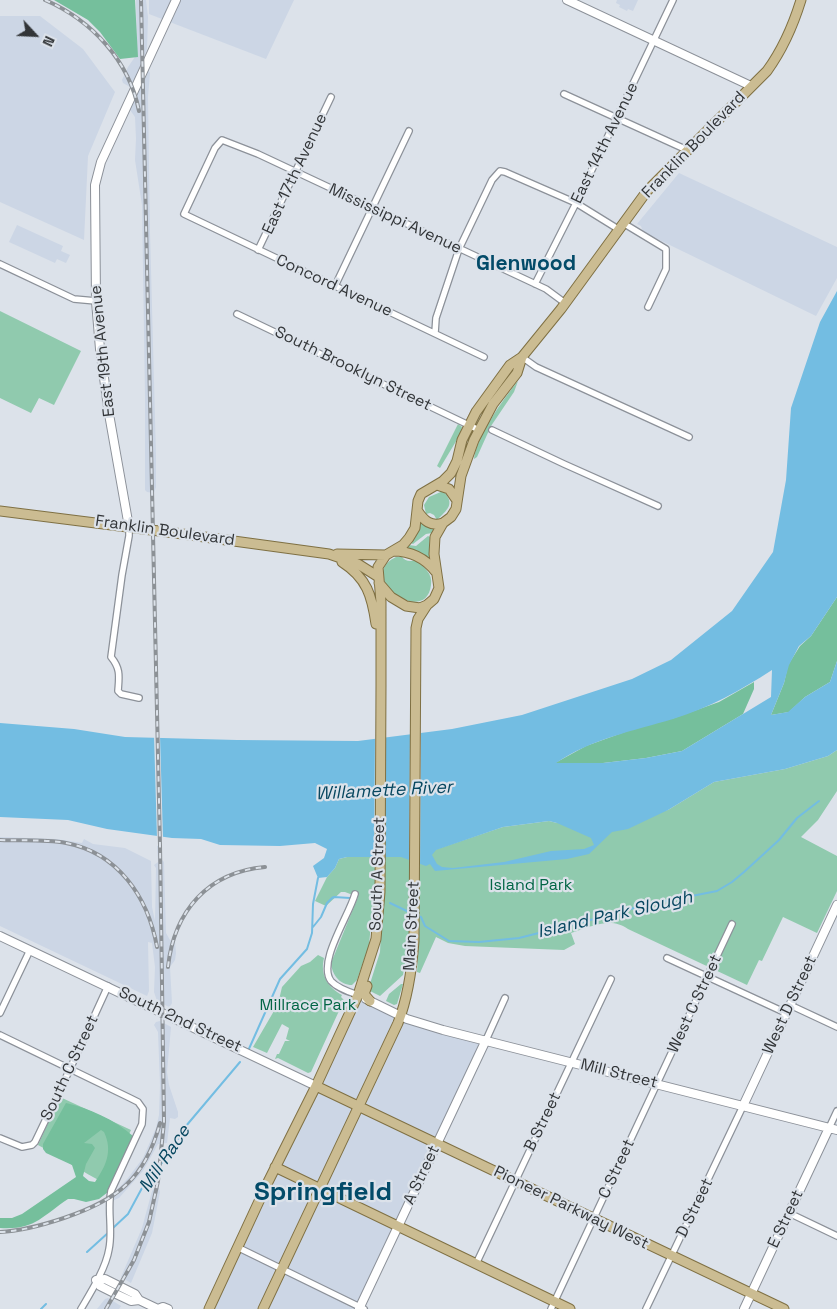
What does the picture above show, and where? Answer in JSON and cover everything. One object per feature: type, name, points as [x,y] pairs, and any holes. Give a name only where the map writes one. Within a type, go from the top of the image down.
[{"type":"main road","name":"Franklin Boulevard","points":[[378,579],[380,562],[403,545],[412,533],[421,494],[446,479],[454,469],[462,440],[469,425],[510,365],[522,357],[565,303],[647,191],[767,70],[779,54],[790,33],[801,0]]},
{"type":"main road","name":"Franklin Boulevard","points":[[329,554],[358,564],[378,579],[391,597],[402,604],[416,608],[428,605],[434,599],[438,592],[434,545],[437,533],[443,523],[454,512],[462,471],[478,430],[493,404],[517,373],[522,357]]},
{"type":"main road","points":[[437,485],[449,489],[456,499]]},
{"type":"main road","points":[[417,510],[423,519],[429,523],[436,525],[443,523]]},
{"type":"main road","name":"Franklin Boulevard","points":[[0,511],[329,554],[406,552],[418,556],[437,574]]},
{"type":"main road","points":[[329,554],[356,572],[366,585],[374,609],[380,654]]},
{"type":"main road","name":"South A Street","points":[[209,1309],[275,1167],[316,1086],[358,995],[374,952],[380,892],[381,602],[378,579]]},
{"type":"main road","name":"Main Street","points":[[263,1309],[401,1016],[410,980],[414,942],[416,628],[417,620],[428,605]]},
{"type":"main road","points":[[370,1001],[364,994],[376,956],[379,937],[378,922]]},
{"type":"main road","name":"South 2nd Street","points":[[316,1086],[359,1106]]},
{"type":"main road","name":"Pioneer Parkway West","points":[[359,1106],[784,1309]]},
{"type":"main road","points":[[275,1167],[476,1264],[553,1305],[570,1309]]},
{"type":"street","name":"East 19th Avenue","points":[[139,698],[121,694],[118,691],[120,673],[118,665],[111,657],[122,575],[130,536],[100,349],[94,247],[95,188],[96,176],[106,151],[176,0]]},
{"type":"street","points":[[568,0],[751,86]]},
{"type":"street","name":"East 14th Avenue","points":[[535,284],[576,204],[673,0]]},
{"type":"street","points":[[564,94],[687,150]]},
{"type":"street","name":"East 17th Avenue","points":[[258,250],[331,97]]},
{"type":"street","points":[[335,286],[409,130]]},
{"type":"street","name":"Mississippi Avenue","points":[[184,214],[215,148],[222,140],[231,142],[535,284],[565,303]]},
{"type":"street","points":[[435,334],[436,318],[458,249],[492,180],[500,171],[576,204],[666,248],[666,269],[648,307]]},
{"type":"street","name":"Concord Avenue","points":[[184,214],[484,357]]},
{"type":"street","points":[[0,264],[74,299],[96,301]]},
{"type":"street","name":"South Brooklyn Street","points":[[237,314],[478,430]]},
{"type":"street","points":[[522,357],[536,367],[689,438]]},
{"type":"street","points":[[492,430],[658,506]]},
{"type":"street","points":[[355,894],[351,908],[328,956],[326,970],[330,980],[336,985],[358,995]]},
{"type":"street","name":"West D Street","points":[[743,1106],[790,1005],[834,920],[837,905]]},
{"type":"street","name":"West C Street","points":[[657,1084],[732,924]]},
{"type":"street","name":"South 2nd Street","points":[[0,936],[316,1086]]},
{"type":"street","points":[[0,1013],[30,950]]},
{"type":"street","points":[[667,958],[786,1014]]},
{"type":"street","name":"B Street","points":[[476,1264],[610,979]]},
{"type":"street","name":"South C Street","points":[[0,1138],[14,1145],[28,1147],[35,1142],[108,986]]},
{"type":"street","name":"Mill Street","points":[[358,995],[418,1023],[833,1130]]},
{"type":"street","points":[[486,1040],[505,998]]},
{"type":"street","points":[[790,1005],[837,1027]]},
{"type":"street","points":[[0,1035],[138,1102],[143,1109],[142,1124],[111,1190],[110,1241],[106,1260],[81,1309]]},
{"type":"street","name":"A Street","points":[[361,1308],[486,1040]]},
{"type":"street","name":"C Street","points":[[553,1305],[657,1084]]},
{"type":"street","name":"D Street","points":[[646,1309],[743,1106]]},
{"type":"street","points":[[833,1130],[837,1110]]},
{"type":"street","name":"E Street","points":[[744,1309],[789,1213],[833,1130]]},
{"type":"street","points":[[789,1213],[837,1236]]},
{"type":"street","points":[[237,1247],[361,1308]]},
{"type":"street","points":[[96,1280],[105,1279],[113,1282],[135,1294],[139,1300],[158,1309],[163,1307],[168,1309]]},
{"type":"shaded area","points":[[136,0],[146,0],[148,17],[147,49],[138,73],[130,87],[123,83],[122,80],[137,54]]},
{"type":"shaded area","points":[[149,0],[294,0],[266,59],[149,14]]},
{"type":"shaded area","points":[[617,0],[638,0],[633,11],[628,9],[627,11],[619,7],[620,5],[616,3]]},
{"type":"shaded area","points":[[0,16],[40,16],[83,49],[115,92],[88,156],[84,240],[0,202]]},
{"type":"shaded area","points":[[148,70],[150,73],[148,97],[150,232],[156,456],[156,487],[154,493],[145,490],[142,205],[135,160],[135,117],[130,110]]},
{"type":"shaded area","points":[[679,173],[837,247],[837,278],[816,316],[643,232],[641,226],[637,224]]},
{"type":"shaded area","points":[[17,225],[63,246],[61,251],[70,255],[66,263],[57,259],[55,263],[9,242]]},
{"type":"shaded area","points":[[0,837],[56,839],[82,843],[84,839],[93,844],[125,848],[151,861],[152,907],[155,921],[156,868],[154,865],[158,862],[157,846],[162,845],[166,933],[170,940],[175,942],[176,953],[175,960],[170,967],[171,1005],[169,1007],[157,1001],[154,992],[155,967],[152,943],[148,942],[149,991],[147,996],[0,926]]},
{"type":"shaded area","points":[[358,995],[394,1012],[486,1040],[359,1309],[209,1309]]},
{"type":"shaded area","points":[[160,1021],[171,1027],[167,1072],[178,1117],[175,1119],[170,1118],[167,1143],[158,1144],[143,1171],[119,1198],[112,1201],[113,1194],[143,1158],[156,1128],[159,1115],[160,1085],[158,1032],[154,1025]]},
{"type":"shaded area","points":[[155,1187],[159,1188],[160,1192],[152,1233],[131,1283],[121,1277],[142,1228],[152,1191]]},
{"type":"shaded area","points":[[108,1298],[121,1306],[119,1309],[97,1309],[105,1299]]},
{"type":"green space","points":[[54,0],[135,0],[138,57],[120,59],[100,32],[88,20]]},
{"type":"green space","points":[[0,311],[81,351],[54,405],[39,398],[31,413],[0,398]]},
{"type":"green space","points":[[518,381],[514,392],[491,426],[477,457],[474,459],[485,429],[498,407]]},
{"type":"green space","points":[[458,424],[462,427],[461,433],[440,468],[437,466]]},
{"type":"green space","points":[[443,491],[449,500],[449,507],[437,520],[434,515],[426,514],[424,505],[429,497]]},
{"type":"green space","points":[[421,522],[434,528],[432,533],[426,534],[413,544],[411,543]]},
{"type":"green space","points":[[428,536],[430,537],[430,559],[428,560],[407,547],[409,545],[416,546]]},
{"type":"green space","points":[[396,557],[402,557],[408,561],[415,560],[422,565],[431,577],[431,585],[426,597],[418,602],[396,595],[387,586],[383,576],[385,566]]},
{"type":"green space","points":[[837,597],[837,661],[830,682],[805,697],[789,712],[771,715],[784,683],[788,665],[800,646],[811,636]]},
{"type":"green space","points":[[754,682],[754,689],[743,714],[682,751],[646,758],[603,763],[555,763],[586,746],[719,702]]},
{"type":"green space","name":"Island Park","points":[[837,750],[837,791],[818,820],[801,837],[837,856],[837,891],[817,933],[783,917],[762,961],[759,960],[747,985],[621,925],[608,923],[571,933],[575,944],[564,950],[465,946],[448,943],[436,937],[420,973],[417,972],[419,942],[409,940],[403,975],[380,996],[368,990],[380,952],[383,893],[374,892],[369,945],[357,980],[352,985],[348,985],[340,981],[333,972],[331,963],[358,897],[341,892],[326,906],[315,901],[339,859],[347,857],[401,857],[422,854],[503,827],[549,821],[557,823],[668,810],[714,782],[785,769],[828,756]]},
{"type":"green space","name":"Millrace Park","points":[[318,955],[324,958],[323,969],[326,980],[332,988],[342,995],[341,997],[344,1000],[311,1072],[308,1073],[278,1058],[275,1059],[285,1041],[290,1041],[286,1039],[289,1028],[282,1024],[267,1053],[253,1047],[278,1004],[282,987],[301,966],[310,962]]},
{"type":"green space","points":[[403,984],[397,1004],[394,1005],[386,1001],[389,994]]},
{"type":"green space","points":[[60,1097],[131,1130],[106,1184],[38,1145]]},
{"type":"green space","points":[[66,1103],[101,1115],[133,1136],[108,1192],[99,1199],[86,1202],[68,1199],[44,1217],[30,1224],[22,1227],[0,1228],[0,1218],[12,1218],[22,1214],[76,1177],[72,1165],[46,1153],[43,1149],[43,1144]],"holes":[[[101,1130],[104,1132],[108,1146],[107,1158],[95,1182],[89,1181],[83,1176],[86,1164],[95,1148],[92,1144],[84,1143]]]},
{"type":"water","name":"Willamette River","points":[[837,291],[837,597],[811,636],[799,646],[789,665],[771,715],[788,712],[805,697],[830,682],[837,661],[837,750],[828,756],[785,769],[714,782],[668,810],[628,829],[612,832],[589,854],[567,859],[435,871],[430,864],[426,866],[401,857],[347,857],[339,859],[335,868],[327,877],[318,878],[313,866],[324,858],[327,849],[315,843],[280,846],[220,845],[201,839],[172,838],[107,829],[68,820],[0,817],[0,723],[74,729],[125,737],[358,741],[452,729],[522,715],[632,679],[671,660],[732,611],[773,552],[786,480],[791,408],[820,322]],"holes":[[[772,670],[771,697],[682,751],[646,758],[603,763],[556,763],[598,742],[699,710],[737,691]],[[549,821],[591,838],[594,845],[584,849],[551,851],[504,862],[453,868],[442,867],[437,864],[432,855],[436,850],[503,827]]]},
{"type":"pier","points":[[421,730],[420,867],[409,863],[410,732]]},
{"type":"pier","points":[[154,735],[160,736],[163,839],[157,838]]},
{"type":"pier","points":[[384,735],[384,860],[374,860],[375,736]]},
{"type":"waterway","name":"Island Park Slough","points":[[418,916],[421,917],[425,926],[449,941],[479,942],[519,938],[641,906],[717,891],[744,872],[779,840],[797,818],[819,801]]},
{"type":"waterway","name":"Mill Race","points":[[248,1051],[280,979],[307,949],[312,933],[313,904],[318,878]]},
{"type":"waterway","name":"Island Park Slough","points":[[313,927],[332,898],[350,898]]},
{"type":"waterway","name":"Island Park Slough","points":[[390,903],[411,913]]},
{"type":"waterway","name":"Mill Race","points":[[113,1228],[128,1214],[142,1188],[165,1159],[186,1126],[240,1062]]},
{"type":"waterway","name":"Mill Race","points":[[87,1252],[109,1232]]},
{"type":"waterway","name":"Mill Race","points":[[41,1309],[46,1304]]},
{"type":"railway","points":[[45,0],[62,8],[78,19],[106,44],[127,75],[139,111]]},
{"type":"railway","points":[[106,1309],[134,1260],[149,1222],[158,1181],[164,1122],[160,845],[141,0]]},
{"type":"railway","points":[[0,840],[66,843],[84,848],[101,856],[128,880],[138,895],[153,929],[157,947]]},
{"type":"railway","points":[[168,967],[178,928],[186,912],[197,898],[211,886],[227,877],[245,870],[265,867]]},
{"type":"railway","points":[[0,1232],[32,1227],[64,1218],[83,1211],[114,1195],[137,1173],[146,1159],[160,1123]]},
{"type":"district","name":"Glenwood","points":[[526,264]]},
{"type":"district","name":"Springfield","points":[[323,1193]]}]
